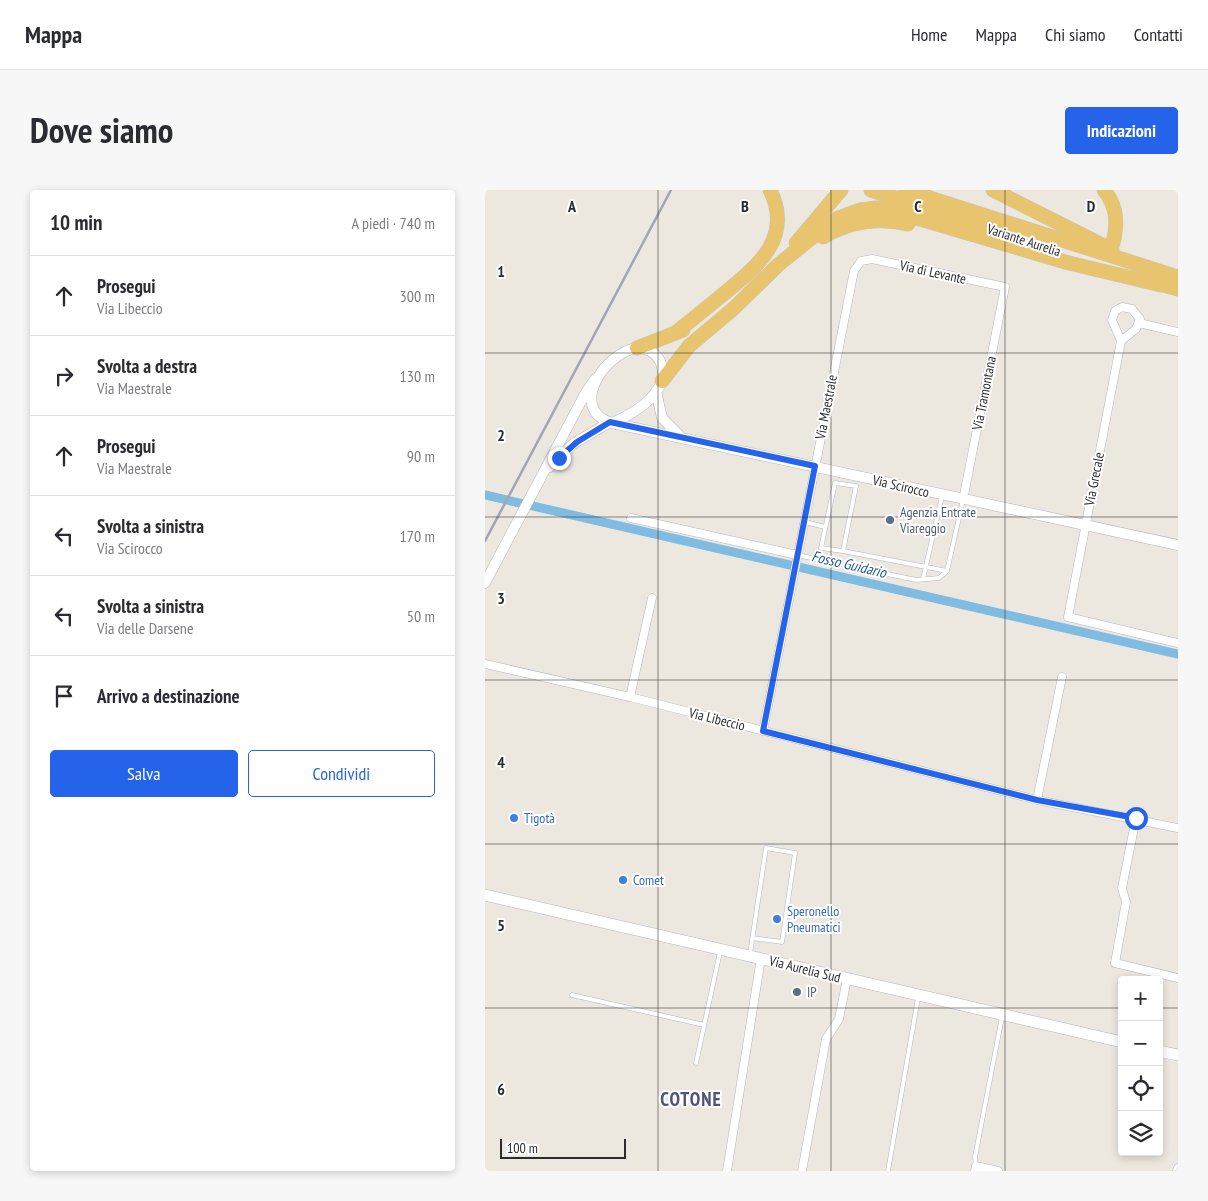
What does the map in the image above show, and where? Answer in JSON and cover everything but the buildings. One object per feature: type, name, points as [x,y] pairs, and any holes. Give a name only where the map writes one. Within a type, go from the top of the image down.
[{"type":"highway","points":[[675,333],[753,270],[767,254],[777,227],[776,208],[770,190]]},
{"type":"highway","points":[[778,265],[841,190]]},
{"type":"highway","name":"Variante Aurelia","points":[[871,190],[1178,289]]},
{"type":"highway","name":"Variante Aurelia","points":[[905,190],[1178,277]]},
{"type":"highway","points":[[993,190],[1153,270]]},
{"type":"highway","points":[[1104,190],[1113,202],[1116,214],[1116,229],[1113,243]]},
{"type":"highway","points":[[659,386],[689,346],[733,309],[778,265],[834,221],[853,213],[876,208],[898,212],[1069,263],[1161,285]]},
{"type":"highway","points":[[778,265],[838,230],[855,223],[881,220],[917,226],[1065,270],[1083,272]]},
{"type":"highway","points":[[637,348],[700,322],[760,282]]},
{"type":"main road","name":"Via Aurelia Sud","points":[[486,894],[1118,1041]]},
{"type":"main road","points":[[1163,1052],[1178,1055]]},
{"type":"street","name":"Via di Levante","points":[[861,261],[872,259],[1005,287]]},
{"type":"street","name":"Via Maestrale","points":[[763,731],[854,271],[861,261]]},
{"type":"street","name":"Via Tramontana","points":[[963,500],[1005,287]]},
{"type":"street","points":[[1122,306],[1132,309],[1139,315],[1139,323],[1121,341],[1113,325],[1115,311],[1122,306]]},
{"type":"street","points":[[1139,323],[1178,332]]},
{"type":"street","name":"Via Grecale","points":[[1121,341],[1084,525],[1068,617],[1178,643]]},
{"type":"street","points":[[485,583],[587,390],[611,361],[625,352],[637,348],[647,349],[657,357],[662,367],[659,386],[662,418],[683,438]]},
{"type":"street","points":[[595,379],[594,407],[601,417],[611,423]]},
{"type":"street","points":[[538,482],[570,447],[637,410],[659,386]]},
{"type":"street","name":"Via Scirocco","points":[[611,423],[1178,545]]},
{"type":"street","points":[[631,518],[796,557]]},
{"type":"street","points":[[630,697],[652,598]]},
{"type":"street","name":"Via Libeccio","points":[[485,664],[630,697],[1037,800],[1136,818],[1178,828]]},
{"type":"street","points":[[1037,800],[1062,677]]},
{"type":"street","points":[[1136,818],[1122,888],[1127,902],[1115,963],[1178,978]]},
{"type":"street","points":[[727,1171],[761,958]]},
{"type":"street","points":[[802,1171],[826,1039],[839,1019],[847,979]]},
{"type":"street","points":[[975,1169],[997,1171]]},
{"type":"lane","points":[[843,551],[856,486],[835,483],[821,548],[947,572]]},
{"type":"lane","points":[[923,579],[942,495]]},
{"type":"lane","points":[[796,557],[923,579],[939,578],[947,572],[963,500]]},
{"type":"lane","points":[[803,522],[825,527]]},
{"type":"lane","points":[[749,956],[766,848],[795,853],[782,942],[753,938]]},
{"type":"lane","points":[[696,1063],[721,949]]},
{"type":"lane","points":[[572,995],[704,1025]]},
{"type":"lane","points":[[888,1171],[919,995]]},
{"type":"lane","points":[[975,1169],[975,1157],[1002,1014]]},
{"type":"waterway","name":"Fosso Guidario","points":[[485,495],[1178,654]]},
{"type":"railway","points":[[485,541],[671,190]]},
{"type":"place","name":"Agenzia Entrate Viareggio","points":[[890,520]]},
{"type":"place","name":"Tigotà","points":[[514,818]]},
{"type":"place","name":"Comet","points":[[623,880]]},
{"type":"place","name":"Speronello Pneumatici","points":[[777,919]]},
{"type":"place","name":"IP","points":[[797,992]]},
{"type":"district","name":"COTONE","points":[[691,1099]]},
{"type":"route","points":[[559,458],[577,442],[610,422],[815,466],[763,731],[1037,800],[1136,818]]}]
